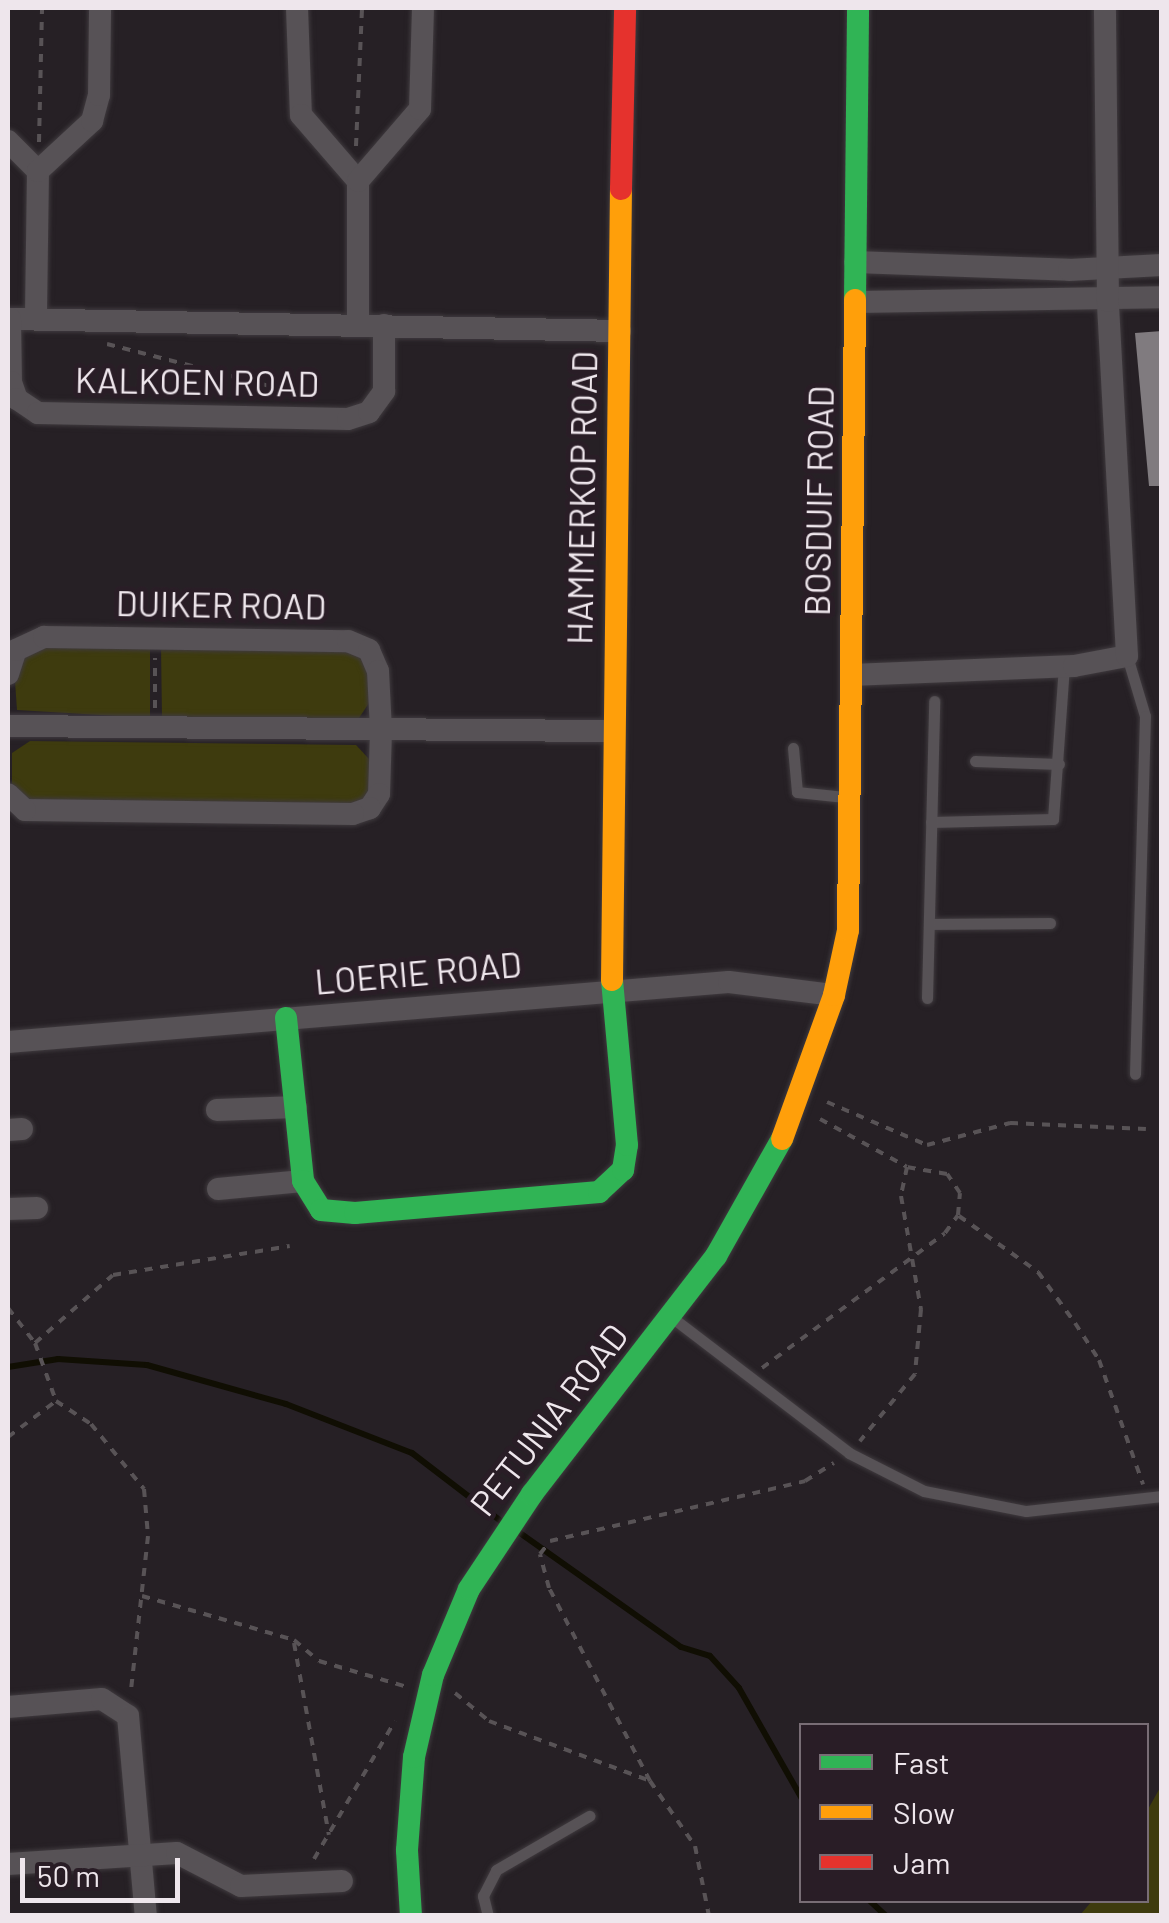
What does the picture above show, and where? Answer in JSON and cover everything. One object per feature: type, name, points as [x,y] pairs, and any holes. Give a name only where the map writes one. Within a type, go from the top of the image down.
[{"type":"street","points":[[38,171],[92,122],[99,96],[100,8]]},
{"type":"street","points":[[296,8],[301,115],[358,181]]},
{"type":"street","points":[[358,324],[358,181],[420,109],[423,8]]},
{"type":"street","name":"HAMMERKOP ROAD","points":[[303,1181],[310,1201],[334,1214],[598,1192],[616,1182],[627,1145],[612,991],[611,731],[624,8]]},
{"type":"street","name":"BOSDUIF ROAD","points":[[834,995],[848,930],[858,8]]},
{"type":"street","points":[[851,675],[1064,666],[1126,656],[1108,302],[1105,8]]},
{"type":"street","points":[[8,141],[38,171],[36,318]]},
{"type":"street","points":[[855,262],[1109,270],[1162,265]]},
{"type":"street","points":[[856,302],[1108,302],[1162,296]]},
{"type":"street","name":"KALKOEN ROAD","points":[[384,325],[384,392],[369,412],[348,419],[38,413],[16,400],[11,382],[8,319],[358,324],[620,331]]},
{"type":"street","name":"DUIKER ROAD","points":[[8,674],[12,646],[44,637],[348,640],[369,650],[378,671],[381,731],[379,794],[370,808],[353,814],[25,810],[8,794]]},
{"type":"street","points":[[8,726],[611,731]]},
{"type":"street","name":"LOERIE ROAD","points":[[8,1042],[762,981],[834,995]]},
{"type":"street","name":"PETUNIA ROAD","points":[[411,1916],[410,1797],[423,1714],[451,1630],[494,1546],[671,1316],[762,1182],[797,1106],[834,995]]},
{"type":"street","points":[[218,1189],[303,1181],[286,1018]]},
{"type":"street","points":[[217,1110],[296,1106]]},
{"type":"street","points":[[8,1209],[38,1208]]},
{"type":"street","points":[[8,1708],[102,1699],[128,1716],[146,1916]]},
{"type":"street","points":[[8,1864],[140,1852],[192,1856],[241,1886],[342,1881]]},
{"type":"lane","points":[[1126,656],[1145,716],[1135,1074]]},
{"type":"lane","points":[[931,822],[1045,824],[1056,812],[1064,666]]},
{"type":"lane","points":[[928,998],[934,701]]},
{"type":"lane","points":[[793,748],[797,792],[850,798]]},
{"type":"lane","points":[[974,761],[1059,764]]},
{"type":"lane","points":[[929,924],[1050,924]]},
{"type":"lane","points":[[671,1316],[746,1380],[849,1454],[924,1490],[998,1508],[1162,1496]]},
{"type":"lane","points":[[488,1916],[483,1896],[496,1870],[589,1816]]},
{"type":"path","points":[[38,171],[42,8]]},
{"type":"path","points":[[358,181],[362,8]]},
{"type":"path","points":[[104,343],[312,397]]},
{"type":"path","points":[[155,720],[156,648]]},
{"type":"path","points":[[822,1100],[928,1145],[1010,1123],[1146,1128]]},
{"type":"path","points":[[746,1380],[945,1233],[958,1215],[960,1193],[947,1174],[907,1167],[816,1116]]},
{"type":"path","points":[[709,1916],[695,1846],[650,1781],[549,1588],[540,1554],[550,1540],[805,1482],[849,1454],[915,1374],[920,1309],[901,1196],[907,1167]]},
{"type":"path","points":[[958,1215],[1038,1272],[1091,1348],[1130,1436],[1148,1498]]},
{"type":"path","points":[[35,1343],[113,1275],[290,1246]]},
{"type":"path","points":[[8,1308],[35,1343],[56,1401],[91,1424],[144,1489],[142,1596],[128,1716]]},
{"type":"path","points":[[8,1437],[56,1401]]},
{"type":"path","points":[[142,1596],[294,1640],[319,1661],[411,1687]]},
{"type":"path","points":[[294,1640],[329,1835]]},
{"type":"path","points":[[446,1686],[489,1721],[650,1781]]},
{"type":"path","points":[[298,1884],[387,1728],[406,1710]]},
{"type":"shaded area","points":[[37,644],[150,646],[150,718],[17,710],[14,667]]},
{"type":"shaded area","points":[[161,646],[355,651],[369,667],[369,703],[359,718],[162,718]]},
{"type":"shaded area","points":[[30,741],[356,745],[370,760],[369,793],[359,805],[29,802],[12,785],[12,753]]},
{"type":"shaded area","points":[[1161,1786],[1161,1915],[1080,1915],[1090,1903],[1149,1903],[1149,1807]]},
{"type":"building","points":[[1162,331],[1162,486],[1149,486],[1135,333]]},
{"type":"waterway","points":[[8,1367],[58,1359],[147,1365],[286,1404],[412,1453],[501,1521]]},
{"type":"waterway","points":[[520,1533],[681,1647],[710,1656],[739,1688],[799,1794]]},
{"type":"waterway","points":[[872,1903],[886,1916]]},
{"type":"traffic: fast","points":[[855,300],[858,8]]},
{"type":"traffic: fast","points":[[286,1018],[303,1181],[321,1210],[355,1213],[599,1192],[623,1170],[627,1145],[612,980]]},
{"type":"traffic: fast","points":[[411,1916],[407,1850],[414,1757],[433,1675],[469,1589],[532,1494],[716,1256],[782,1139]]},
{"type":"traffic: slow","points":[[612,980],[621,189]]},
{"type":"traffic: slow","points":[[782,1139],[834,995],[848,930],[855,300]]},
{"type":"traffic: jam","points":[[621,189],[625,8]]}]
